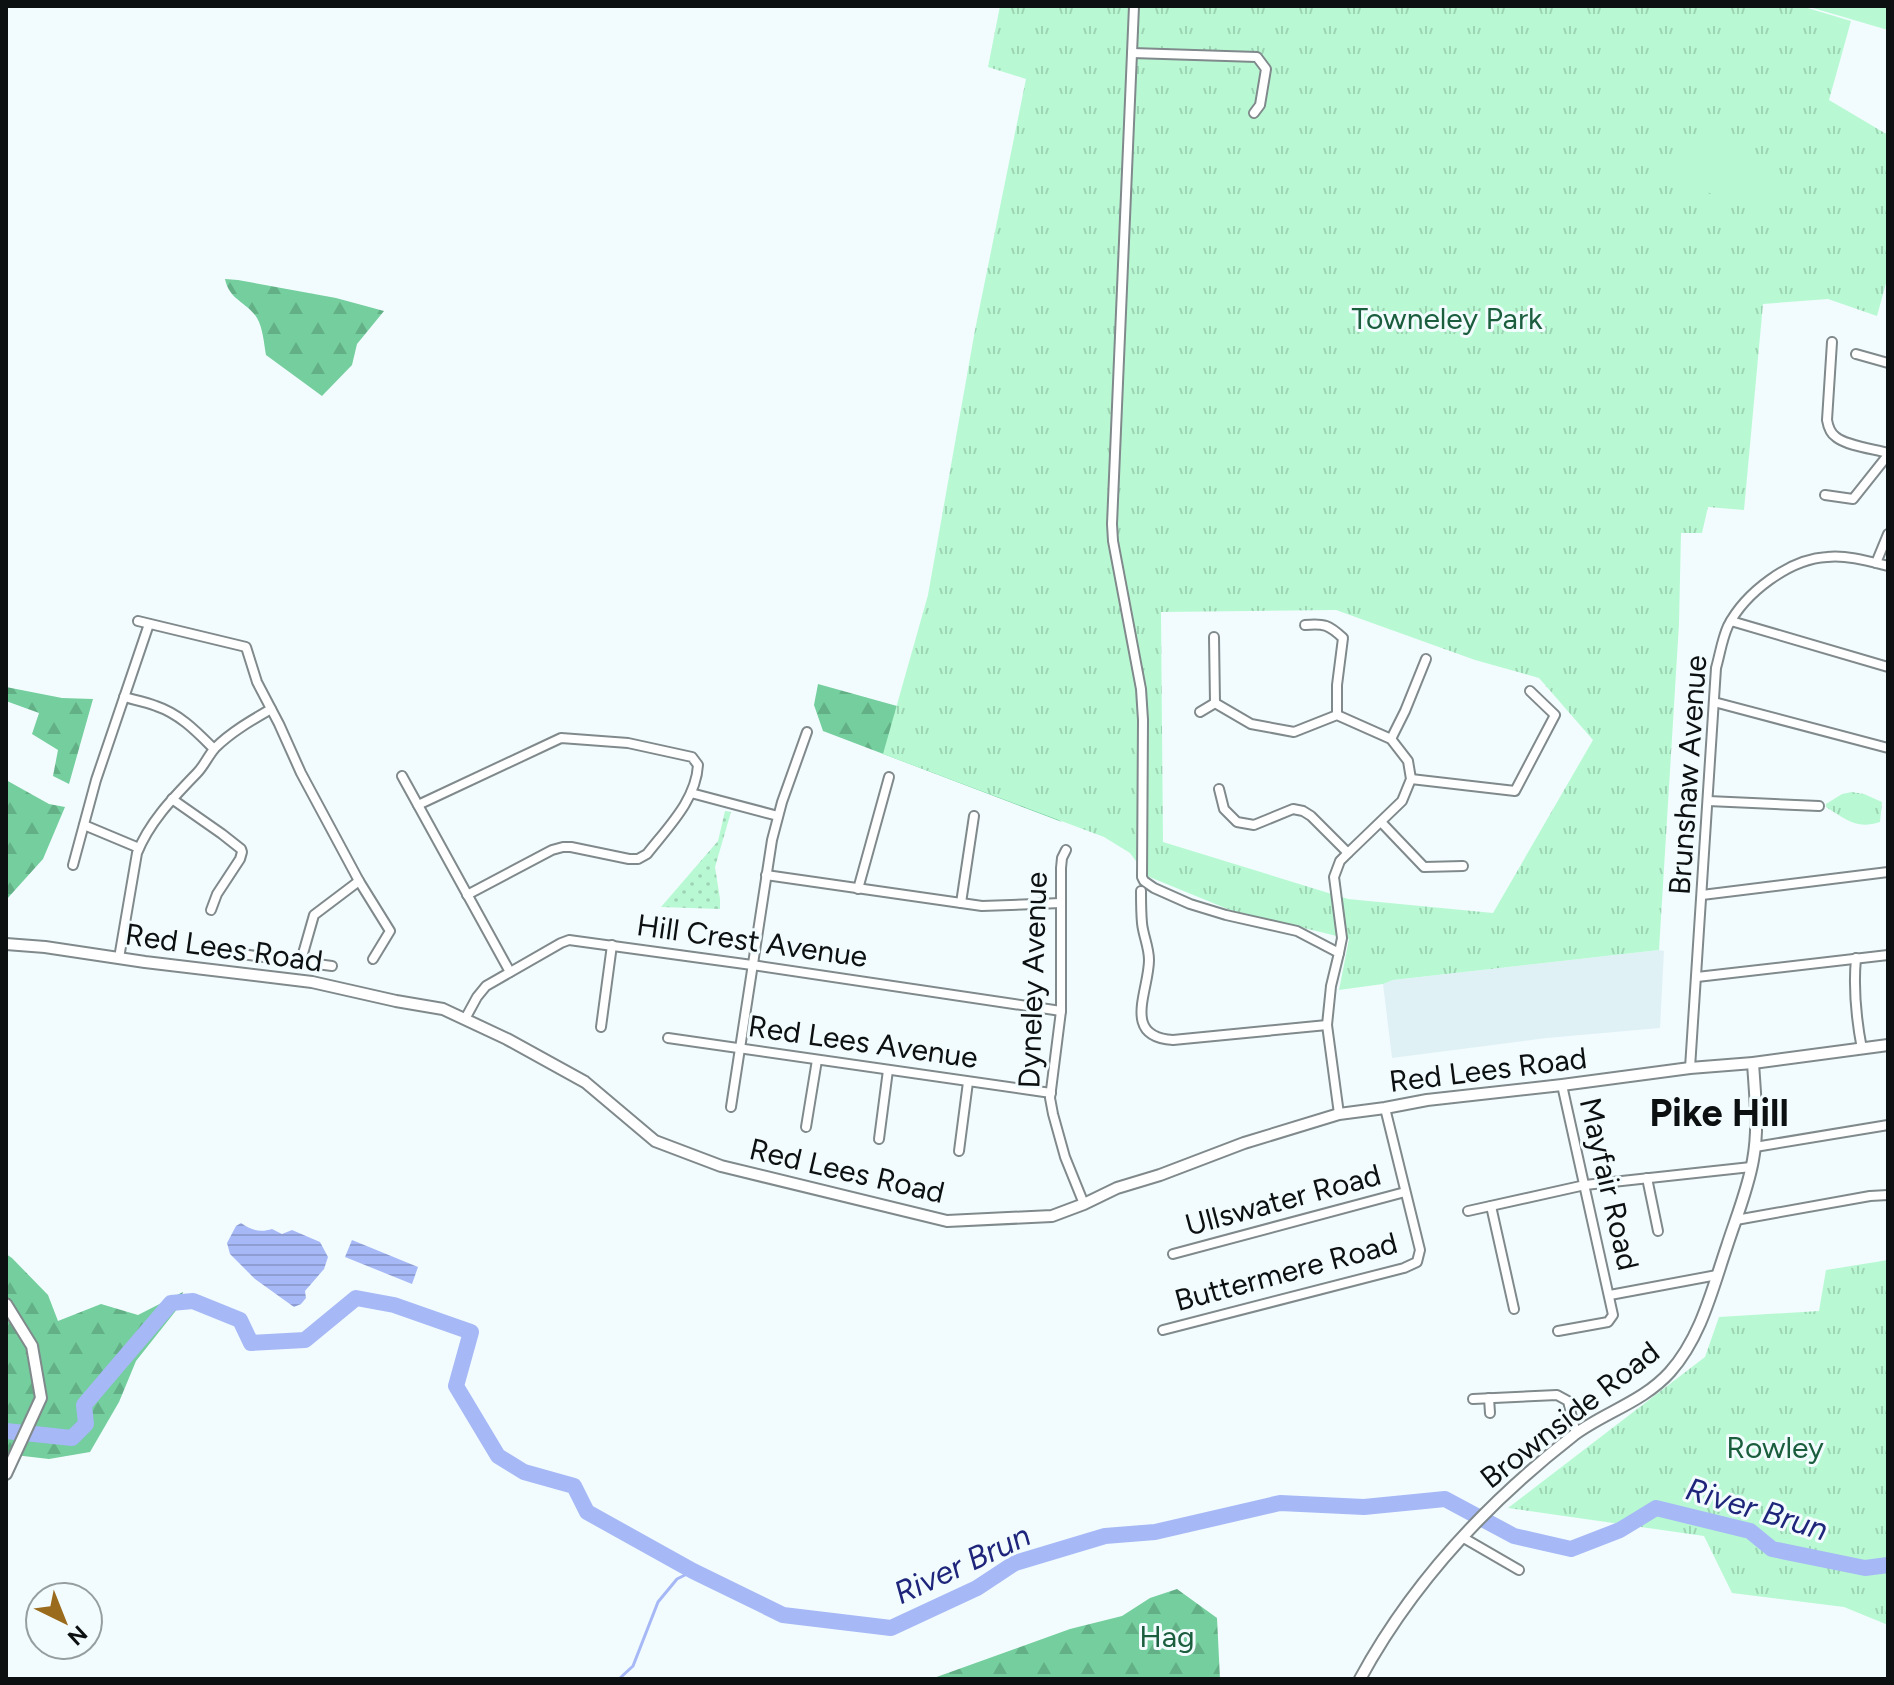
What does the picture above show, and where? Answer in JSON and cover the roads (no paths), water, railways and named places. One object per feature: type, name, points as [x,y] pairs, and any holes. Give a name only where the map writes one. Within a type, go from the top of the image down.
[{"type":"street","points":[[1134,6],[1112,524],[1141,689],[1142,877],[1154,888],[1190,904],[1297,931],[1339,953]]},
{"type":"street","points":[[1132,53],[1257,57],[1266,69],[1260,105],[1254,113]]},
{"type":"street","points":[[1825,495],[1853,499],[1888,454],[1844,442],[1829,430],[1832,342]]},
{"type":"street","points":[[1856,354],[1888,363]]},
{"type":"street","points":[[1876,563],[1888,534]]},
{"type":"street","name":"Brunshaw Avenue","points":[[1690,1068],[1716,668],[1723,640],[1731,621],[1748,599],[1770,579],[1804,562],[1827,556],[1888,566]]},
{"type":"street","points":[[138,621],[246,647],[257,682],[301,773],[359,881],[390,931],[373,959]]},
{"type":"street","points":[[1731,621],[1888,667]]},
{"type":"street","points":[[1305,625],[1322,623],[1343,638],[1337,715]]},
{"type":"street","points":[[73,865],[96,780],[149,624]]},
{"type":"street","points":[[1214,637],[1215,703]]},
{"type":"street","points":[[1391,739],[1426,659]]},
{"type":"street","points":[[1411,779],[1515,791],[1555,715],[1530,691]]},
{"type":"street","points":[[124,697],[173,713],[214,749]]},
{"type":"street","points":[[1714,702],[1888,748]]},
{"type":"street","points":[[1215,703],[1251,724],[1294,732],[1337,715],[1391,739],[1408,761],[1411,779],[1402,801],[1340,861],[1334,877],[1342,938],[1331,986],[1327,1025],[1339,1114]]},
{"type":"street","points":[[1200,712],[1215,703]]},
{"type":"street","points":[[119,958],[139,848],[160,813],[201,769],[214,749],[241,726],[271,709]]},
{"type":"street","points":[[731,1107],[766,875],[778,816],[807,732]]},
{"type":"street","points":[[418,805],[561,738],[628,743],[692,757],[698,765],[687,803],[647,854],[638,859],[629,859],[563,847],[467,895]]},
{"type":"street","points":[[402,776],[510,972]]},
{"type":"street","points":[[858,889],[889,777]]},
{"type":"street","points":[[1219,789],[1224,809],[1237,822],[1254,825],[1293,809],[1303,811],[1348,853]]},
{"type":"street","points":[[691,793],[778,816]]},
{"type":"street","points":[[172,799],[241,849],[240,859],[217,894],[211,910]]},
{"type":"street","points":[[1708,801],[1819,806]]},
{"type":"street","points":[[961,903],[974,816]]},
{"type":"street","points":[[1381,822],[1424,867],[1463,866]]},
{"type":"street","points":[[84,825],[139,848]]},
{"type":"street","name":"Dyneley Avenue","points":[[1066,850],[1062,858],[1061,1011],[1051,1093],[1053,1114],[1065,1157],[1084,1204]]},
{"type":"street","points":[[1702,895],[1888,872]]},
{"type":"street","points":[[766,875],[982,906],[1061,903]]},
{"type":"street","points":[[300,962],[314,915],[359,881]]},
{"type":"street","points":[[1141,891],[1142,925],[1149,955],[1149,971],[1141,998],[1142,1019],[1147,1031],[1158,1039],[1327,1025]]},
{"type":"street","name":"Hill Crest Avenue","points":[[465,1019],[486,986],[569,940],[1061,1011]]},
{"type":"street","name":"Red Lees Road","points":[[6,944],[312,982],[443,1009],[507,1039],[585,1082],[655,1141],[721,1166],[947,1221],[1052,1216],[1117,1188],[1244,1143],[1339,1114],[1427,1100],[1888,1045]]},
{"type":"street","points":[[601,1027],[612,945]]},
{"type":"street","points":[[234,953],[332,966]]},
{"type":"street","points":[[1697,977],[1888,955]]},
{"type":"street","points":[[1856,958],[1856,1014],[1862,1049]]},
{"type":"street","name":"Red Lees Avenue","points":[[668,1038],[1051,1093]]},
{"type":"street","points":[[806,1127],[817,1060]]},
{"type":"street","name":"Brownside Road","points":[[1360,1679],[1394,1620],[1422,1582],[1491,1507],[1576,1434],[1648,1392],[1685,1353],[1697,1332],[1751,1167],[1757,1118],[1753,1063]]},
{"type":"street","points":[[879,1139],[888,1070]]},
{"type":"street","points":[[959,1151],[968,1082]]},
{"type":"street","name":"Mayfair Road","points":[[1562,1085],[1610,1295]]},
{"type":"street","points":[[1385,1108],[1405,1192]]},
{"type":"street","points":[[1755,1147],[1888,1125]]},
{"type":"street","points":[[1468,1211],[1585,1185],[1751,1167]]},
{"type":"street","points":[[1647,1178],[1658,1231]]},
{"type":"street","name":"Ullswater Road","points":[[1173,1254],[1405,1192]]},
{"type":"street","name":"Buttermere Road","points":[[1163,1330],[1404,1268],[1417,1262],[1420,1250],[1405,1192]]},
{"type":"street","points":[[1736,1220],[1888,1195]]},
{"type":"street","points":[[1491,1206],[1514,1309]]},
{"type":"street","points":[[1558,1331],[1608,1322],[1613,1315],[1610,1295],[1717,1275]]},
{"type":"street","points":[[6,1304],[32,1346],[41,1398],[6,1474]]},
{"type":"street","points":[[1473,1399],[1557,1395],[1568,1401],[1576,1434]]},
{"type":"street","points":[[1489,1398],[1490,1413]]},
{"type":"street","points":[[1462,1537],[1519,1570]]},
{"type":"water","points":[[241,1223],[256,1230],[272,1229],[282,1234],[292,1230],[320,1242],[328,1257],[324,1269],[305,1291],[306,1298],[301,1304],[294,1307],[255,1279],[230,1254],[227,1243]]},
{"type":"water","points":[[352,1240],[418,1267],[412,1284],[345,1257]]},
{"type":"waterway","name":"River Brun","points":[[6,1431],[72,1438],[86,1424],[84,1405],[171,1303],[193,1301],[240,1320],[251,1343],[305,1340],[356,1298],[394,1305],[471,1332],[456,1386],[498,1456],[524,1472],[574,1486],[587,1512],[693,1571],[783,1615],[891,1628],[977,1588],[1015,1563],[1105,1536],[1155,1532],[1280,1503],[1364,1507],[1445,1499],[1514,1536],[1571,1549],[1620,1530],[1656,1508],[1750,1531],[1772,1549],[1865,1568],[1888,1565]]},
{"type":"waterway","points":[[619,1679],[633,1666],[658,1602],[677,1579],[693,1571]]},
{"type":"district","name":"Pike Hill","points":[[1719,1113]]},
{"type":"park label","name":"Towneley Park","points":[[1447,319]]},
{"type":"park label","name":"Rowley","points":[[1775,1448]]},
{"type":"park label","name":"Hag","points":[[1167,1637]]}]
